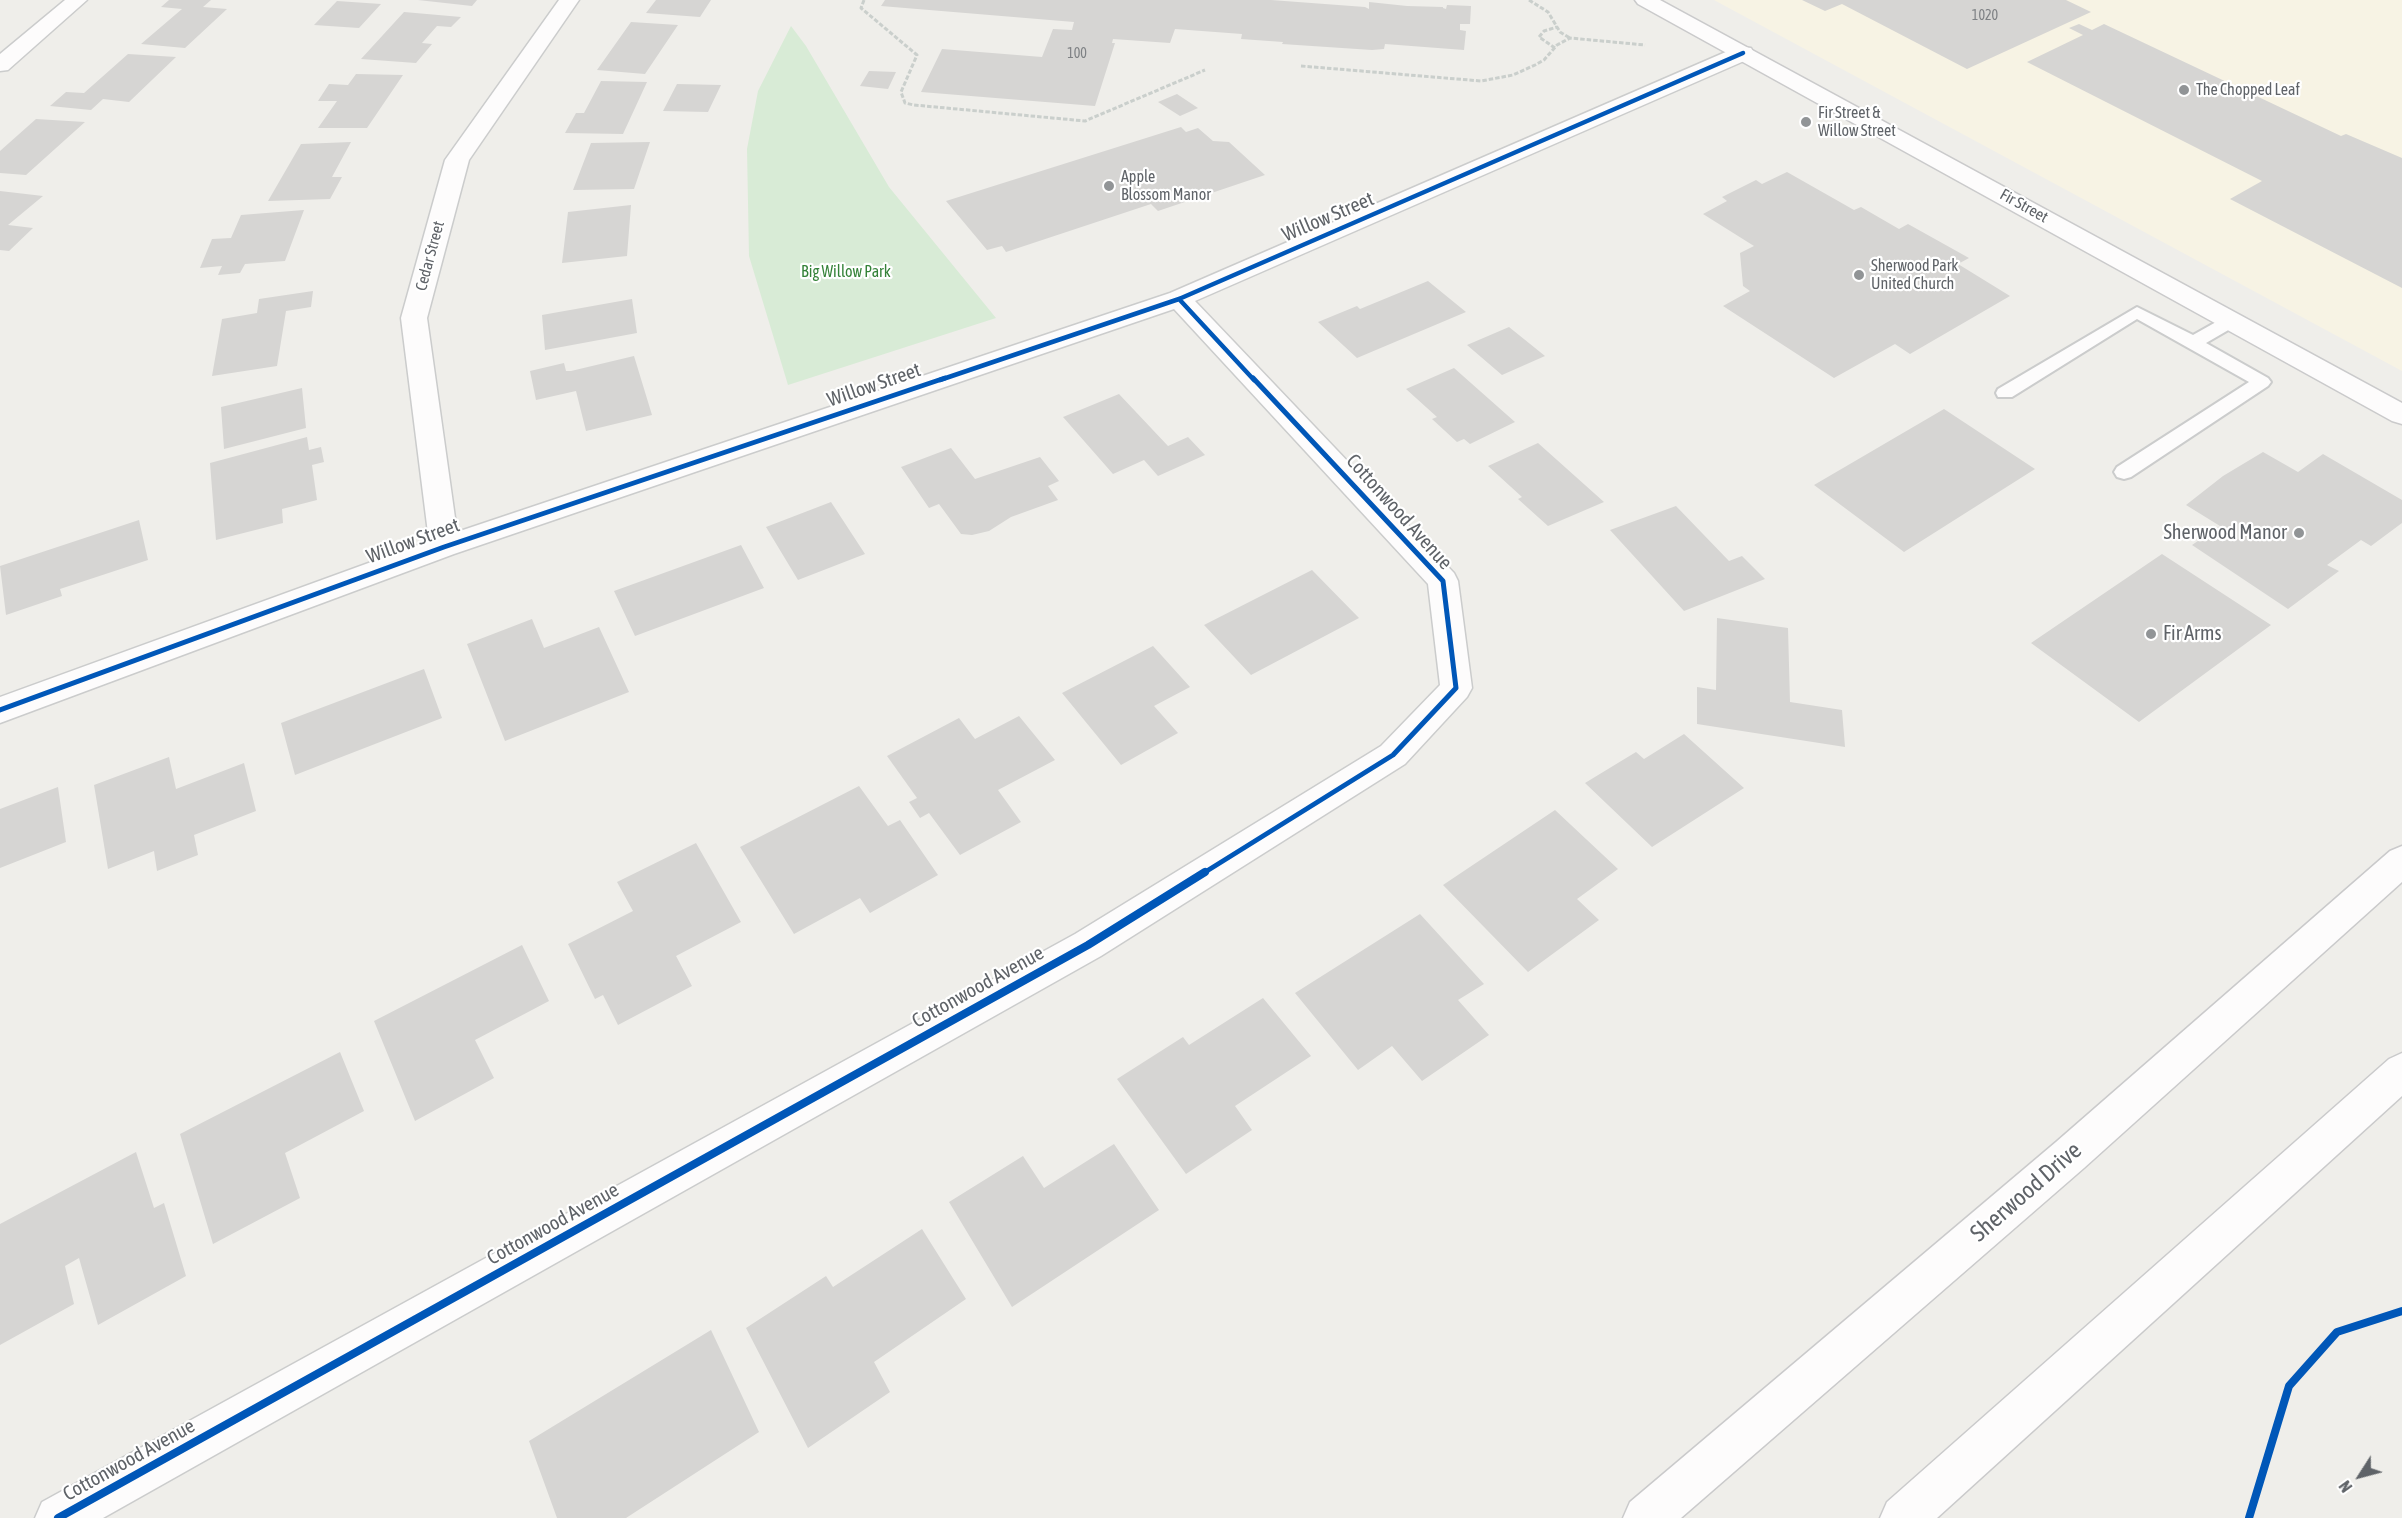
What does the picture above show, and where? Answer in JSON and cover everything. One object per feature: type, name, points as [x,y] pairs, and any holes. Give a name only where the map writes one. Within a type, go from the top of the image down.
[{"type":"street","points":[[0,65],[77,0]]},
{"type":"street","name":"Cedar Street","points":[[444,547],[414,318],[457,160],[569,0]]},
{"type":"street","name":"Fir Street","points":[[1645,0],[2402,415]]},
{"type":"street","name":"Willow Street","points":[[0,710],[444,547],[1179,299],[1743,53]]},
{"type":"street","name":"Cottonwood Avenue","points":[[58,1518],[1088,945],[1394,755],[1456,688],[1443,581],[1179,299]]},
{"type":"street","name":"Sherwood Drive","points":[[1646,1518],[2070,1155],[2402,861]]},
{"type":"street","points":[[1903,1518],[2402,1071]]},
{"type":"lane","points":[[2005,393],[2137,312],[2262,382],[2124,472]]},
{"type":"lane","points":[[2193,343],[2232,321]]},
{"type":"path","points":[[864,0],[861,8],[917,56],[901,92],[905,103],[914,105],[1085,121],[1206,70]]},
{"type":"path","points":[[1529,0],[1548,12],[1560,32],[1569,38],[1650,46]]},
{"type":"path","points":[[1555,48],[1539,37],[1544,31],[1557,27]]},
{"type":"path","points":[[1301,66],[1481,81],[1513,75],[1544,60],[1569,38]]},
{"type":"shaded area","points":[[1714,0],[2402,0],[2402,371]]},
{"type":"green space","name":"Big Willow Park","points":[[791,26],[806,46],[889,187],[996,318],[788,385],[749,256],[747,149],[758,91]]},
{"type":"building","points":[[169,0],[211,0],[203,7],[227,9],[185,48],[141,44],[182,9],[161,7]]},
{"type":"building","points":[[418,0],[477,0],[472,6]]},
{"type":"building","points":[[656,0],[711,0],[700,17],[646,13]]},
{"type":"building","points":[[885,0],[1271,0],[1369,9],[1369,2],[1446,9],[1447,5],[1471,6],[1470,24],[1460,24],[1460,30],[1466,31],[1464,50],[1385,44],[1384,49],[1372,50],[1282,44],[1283,42],[1241,39],[1242,34],[1175,29],[1170,43],[1113,39],[1112,43],[1115,43],[1095,106],[921,92],[942,49],[1042,57],[1053,29],[1072,30],[1074,22],[881,6]]},
{"type":"building","points":[[1802,0],[2066,0],[2091,12],[1967,69],[1842,4],[1825,11]]},
{"type":"building","points":[[337,1],[381,4],[359,28],[314,25]]},
{"type":"building","points":[[404,12],[461,17],[451,27],[437,26],[422,43],[432,44],[416,63],[361,59]]},
{"type":"building","points":[[631,22],[678,25],[645,74],[597,70]]},
{"type":"building","points":[[2079,24],[2092,30],[2104,24],[2341,136],[2346,134],[2402,158],[2402,288],[2230,199],[2262,181],[2027,62],[2083,35],[2069,28]]},
{"type":"building","points":[[128,54],[176,57],[129,102],[103,99],[91,110],[50,106],[66,92],[84,93]]},
{"type":"building","points":[[869,71],[896,72],[888,89],[860,86]]},
{"type":"building","points":[[356,74],[403,75],[367,128],[318,128],[337,101],[318,101],[329,84],[348,85]]},
{"type":"building","points":[[601,81],[647,82],[623,134],[565,133],[576,113],[584,113]]},
{"type":"building","points":[[677,84],[721,85],[708,112],[663,111]]},
{"type":"building","points":[[1177,94],[1198,108],[1180,116],[1158,102]]},
{"type":"building","points":[[36,119],[85,122],[26,175],[0,173],[0,151]]},
{"type":"building","name":"Apple Blossom Manor","points":[[1181,127],[1186,132],[1198,128],[1213,141],[1229,142],[1265,175],[1158,211],[1151,204],[1006,252],[1002,246],[987,250],[946,201]]},
{"type":"building","points":[[351,142],[332,177],[342,177],[330,199],[268,201],[301,144]]},
{"type":"building","points":[[650,142],[634,189],[573,190],[591,143]]},
{"type":"building","name":"Sherwood Park United Church","points":[[1787,172],[1854,210],[1861,207],[1899,229],[1908,224],[1969,258],[1958,264],[2010,296],[1910,354],[1895,344],[1834,378],[1723,306],[1750,291],[1743,286],[1740,253],[1754,246],[1703,214],[1727,201],[1722,197],[1756,180],[1762,184]]},
{"type":"building","points":[[0,191],[43,196],[8,225],[33,228],[9,251],[0,250]]},
{"type":"building","points":[[631,205],[627,256],[562,263],[568,212]]},
{"type":"building","points":[[304,210],[285,261],[245,264],[240,273],[218,275],[222,266],[200,268],[212,239],[231,238],[241,215]]},
{"type":"building","points":[[1428,281],[1466,312],[1357,358],[1318,322],[1357,306],[1360,309]]},
{"type":"building","points":[[313,291],[311,307],[286,311],[277,366],[212,376],[222,319],[257,313],[259,299]]},
{"type":"building","points":[[632,299],[637,333],[545,350],[542,315]]},
{"type":"building","points":[[1509,327],[1545,356],[1502,375],[1467,345]]},
{"type":"building","points":[[634,356],[652,415],[586,431],[576,391],[536,400],[530,371],[564,363],[566,371],[571,371]]},
{"type":"building","points":[[1454,368],[1515,422],[1470,444],[1464,439],[1457,442],[1432,419],[1437,417],[1406,389]]},
{"type":"building","points":[[302,388],[306,428],[224,449],[221,407]]},
{"type":"building","points":[[1119,394],[1168,446],[1188,437],[1205,455],[1158,476],[1144,460],[1113,474],[1063,417]]},
{"type":"building","points":[[1944,409],[2035,469],[1904,552],[1814,485]]},
{"type":"building","points":[[307,437],[309,450],[321,447],[324,462],[312,465],[317,500],[282,509],[283,523],[216,540],[210,463]]},
{"type":"building","points":[[1538,443],[1604,502],[1548,526],[1518,499],[1522,497],[1488,466]]},
{"type":"building","points":[[951,448],[975,479],[1040,457],[1059,481],[1048,486],[1058,500],[1011,517],[989,531],[972,535],[961,534],[939,504],[929,508],[901,467]]},
{"type":"building","name":"Sherwood Manor","points":[[2263,452],[2298,472],[2323,454],[2402,500],[2402,523],[2371,546],[2361,540],[2327,565],[2339,571],[2288,609],[2192,545],[2220,526],[2186,505],[2223,476]]},
{"type":"building","points":[[831,502],[865,554],[798,580],[766,527]]},
{"type":"building","points":[[1676,506],[1729,561],[1742,556],[1765,579],[1684,611],[1610,530]]},
{"type":"building","points":[[139,520],[148,560],[60,589],[62,596],[6,615],[0,566]]},
{"type":"building","points":[[741,545],[764,588],[635,636],[614,591]]},
{"type":"building","name":"Fir Arms","points":[[2162,554],[2271,625],[2139,722],[2031,643]]},
{"type":"building","points":[[1312,570],[1359,618],[1251,675],[1204,625]]},
{"type":"building","points":[[1717,618],[1788,628],[1790,702],[1842,710],[1845,747],[1697,724],[1697,687],[1716,690]]},
{"type":"building","points":[[532,619],[544,648],[599,627],[629,692],[505,741],[467,644]]},
{"type":"building","points":[[1153,646],[1190,687],[1154,706],[1178,733],[1121,765],[1062,693]]},
{"type":"building","points":[[424,669],[442,718],[295,775],[281,723]]},
{"type":"building","points":[[1019,716],[1055,760],[998,790],[1021,822],[960,855],[929,813],[920,818],[909,802],[917,798],[887,756],[959,718],[975,739]]},
{"type":"building","points":[[1684,734],[1744,788],[1652,847],[1585,783],[1636,752],[1644,759]]},
{"type":"building","points":[[169,757],[176,789],[244,763],[256,811],[194,835],[198,855],[157,871],[154,851],[108,869],[94,785]]},
{"type":"building","points":[[859,786],[888,826],[900,820],[938,875],[870,913],[860,898],[794,934],[740,847]]},
{"type":"building","points":[[58,787],[66,842],[0,868],[0,809]]},
{"type":"building","points":[[1555,810],[1618,869],[1577,899],[1599,920],[1528,972],[1443,885]]},
{"type":"building","points":[[696,843],[741,922],[676,956],[692,986],[618,1025],[603,995],[595,999],[568,944],[633,911],[617,882]]},
{"type":"building","points":[[1420,914],[1484,984],[1458,1000],[1489,1035],[1422,1081],[1392,1046],[1358,1070],[1295,993]]},
{"type":"building","points":[[522,945],[549,1001],[475,1040],[494,1078],[415,1121],[374,1021]]},
{"type":"building","points":[[1263,998],[1311,1056],[1235,1106],[1252,1130],[1186,1174],[1117,1079],[1183,1037],[1189,1045]]},
{"type":"building","points":[[340,1052],[364,1111],[285,1153],[300,1198],[213,1244],[180,1134]]},
{"type":"building","points":[[1114,1144],[1159,1210],[1012,1307],[949,1202],[1023,1156],[1044,1188]]},
{"type":"building","points":[[136,1152],[154,1208],[164,1203],[186,1276],[98,1325],[79,1258],[65,1266],[74,1304],[0,1345],[0,1224]]},
{"type":"building","points":[[922,1229],[966,1299],[874,1362],[890,1392],[808,1448],[746,1328],[826,1276],[833,1287]]},
{"type":"building","points":[[711,1330],[759,1432],[626,1518],[557,1518],[529,1441]]},
{"type":"cycle path","points":[[0,710],[444,547],[1179,299],[1743,53]]},
{"type":"cycle path","points":[[58,1518],[1088,945],[1393,755],[1456,688],[1443,581],[1179,299]]},
{"type":"cycle path","points":[[2249,1518],[2289,1386],[2337,1332],[2402,1311]]},
{"type":"place","name":"The Chopped Leaf","points":[[2184,90]]},
{"type":"place","name":"Fir Street & Willow Street","points":[[1806,122]]},
{"type":"place","name":"Apple Blossom Manor","points":[[1109,186]]},
{"type":"place","name":"Sherwood Park United Church","points":[[1859,275]]},
{"type":"place","name":"Sherwood Manor","points":[[2299,533]]},
{"type":"place","name":"Fir Arms","points":[[2151,634]]}]
